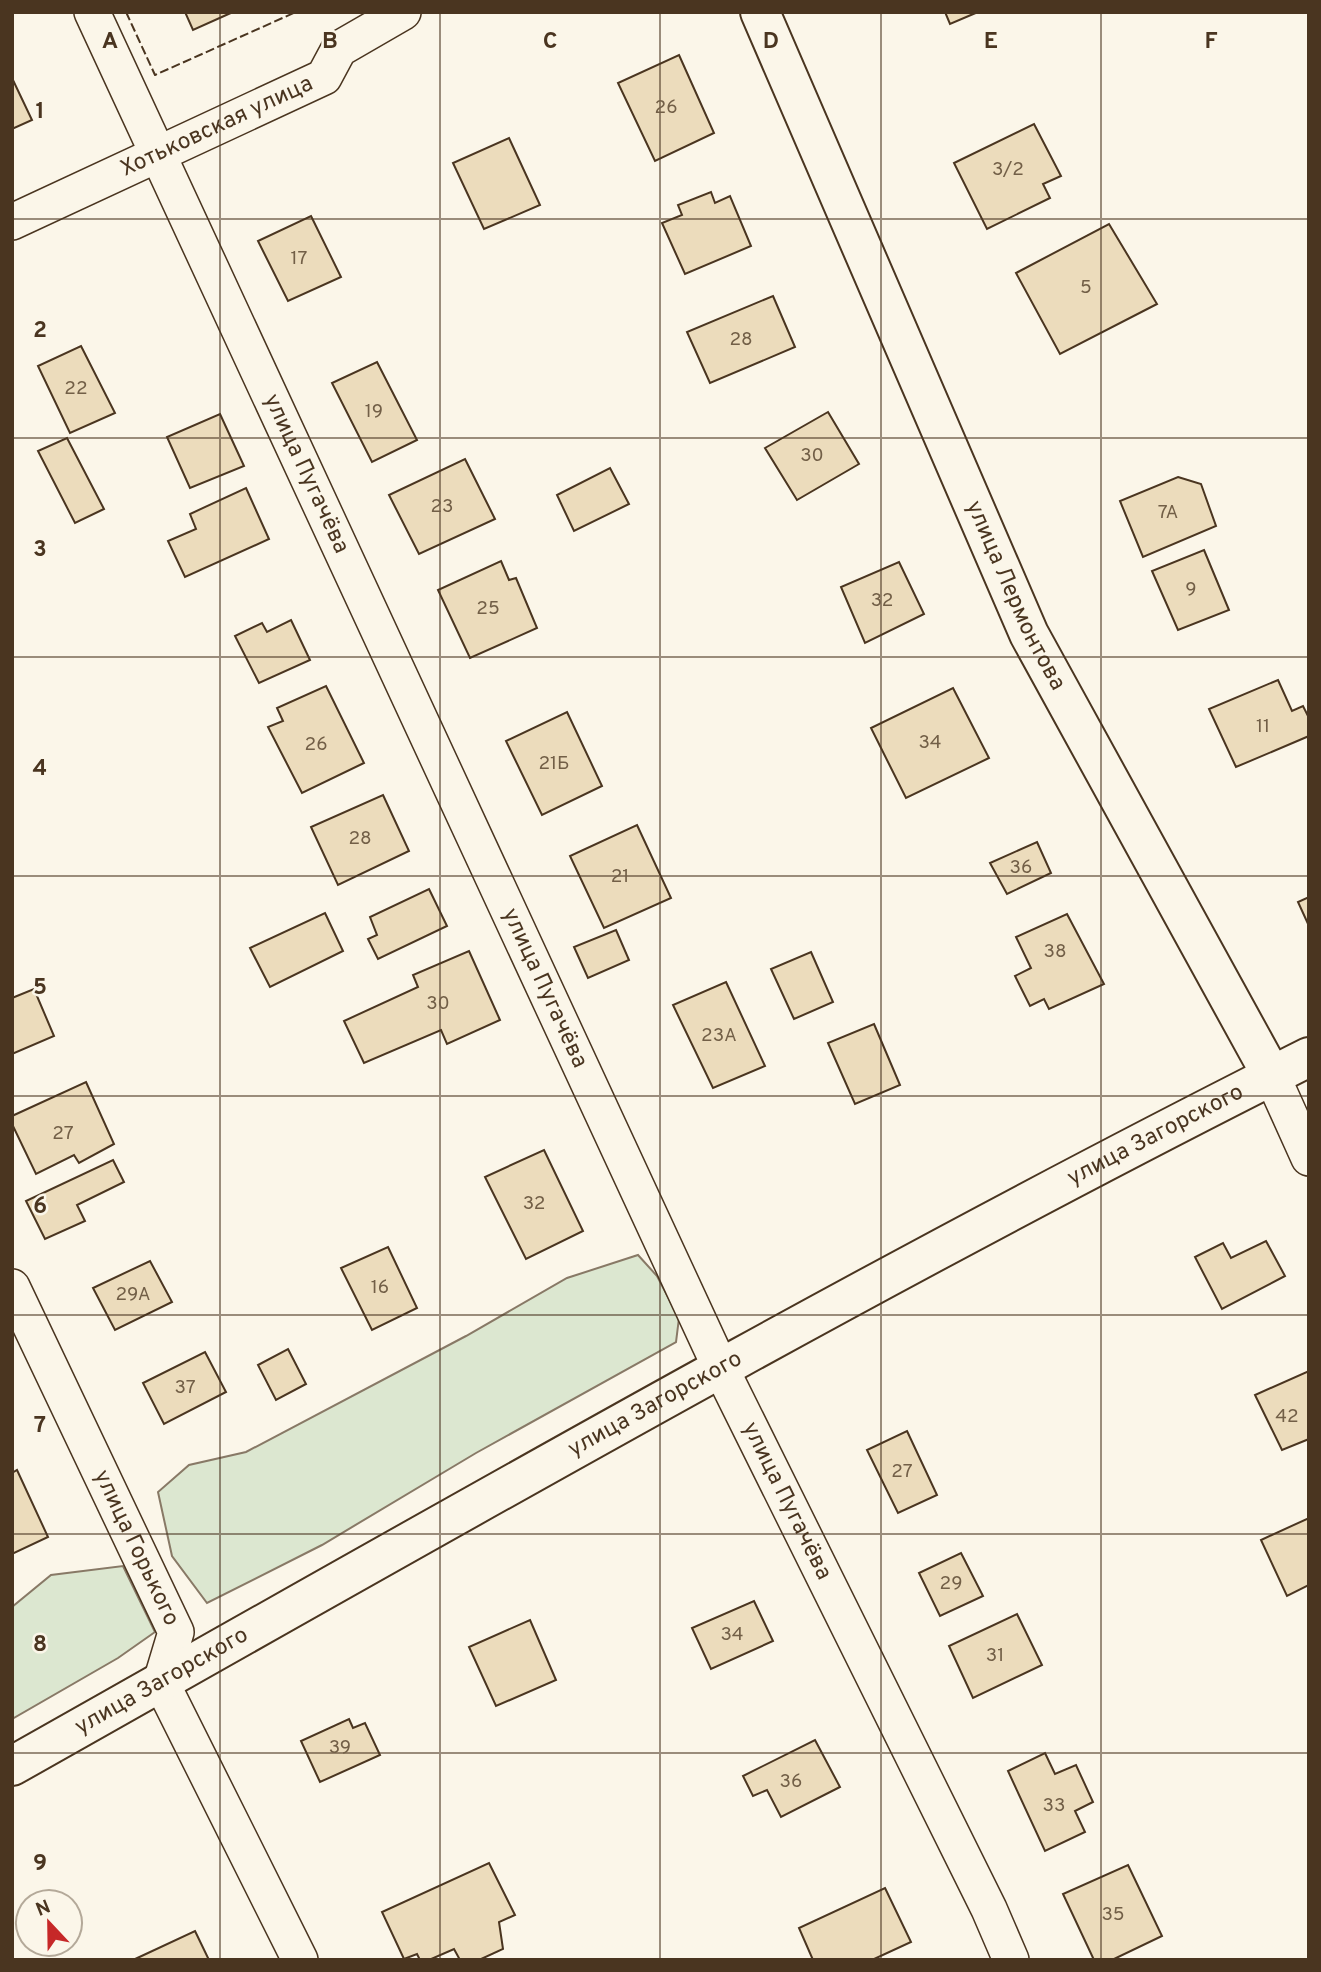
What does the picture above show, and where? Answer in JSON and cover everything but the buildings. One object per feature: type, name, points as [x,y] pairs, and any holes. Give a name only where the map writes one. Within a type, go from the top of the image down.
[{"type":"main road","name":"улица Лермонтова","points":[[760,12],[1029,634],[1272,1076]]},
{"type":"main road","name":"улица Загорского","points":[[12,1766],[721,1369],[1136,1145],[1309,1057]]},
{"type":"street","name":"улица Пугачёва","points":[[92,12],[721,1369],[983,1896],[1011,1960]]},
{"type":"street","name":"Хотьковская улица","points":[[12,222],[324,77],[339,49],[404,12]]},
{"type":"street","name":"улица Лермонтова","points":[[1272,1076],[1309,1158]]},
{"type":"street","name":"улица Горького","points":[[12,1287],[176,1632],[161,1682]]},
{"type":"street","points":[[161,1682],[300,1960]]},
{"type":"green space","points":[[638,1255],[657,1276],[679,1318],[676,1342],[476,1453],[322,1545],[207,1603],[172,1556],[158,1492],[189,1465],[246,1452],[466,1336],[567,1278]]},
{"type":"green space","points":[[123,1566],[155,1632],[118,1658],[12,1719],[12,1607],[51,1575]]},
{"type":"fence","points":[[126,12],[155,75],[296,12]]}]
